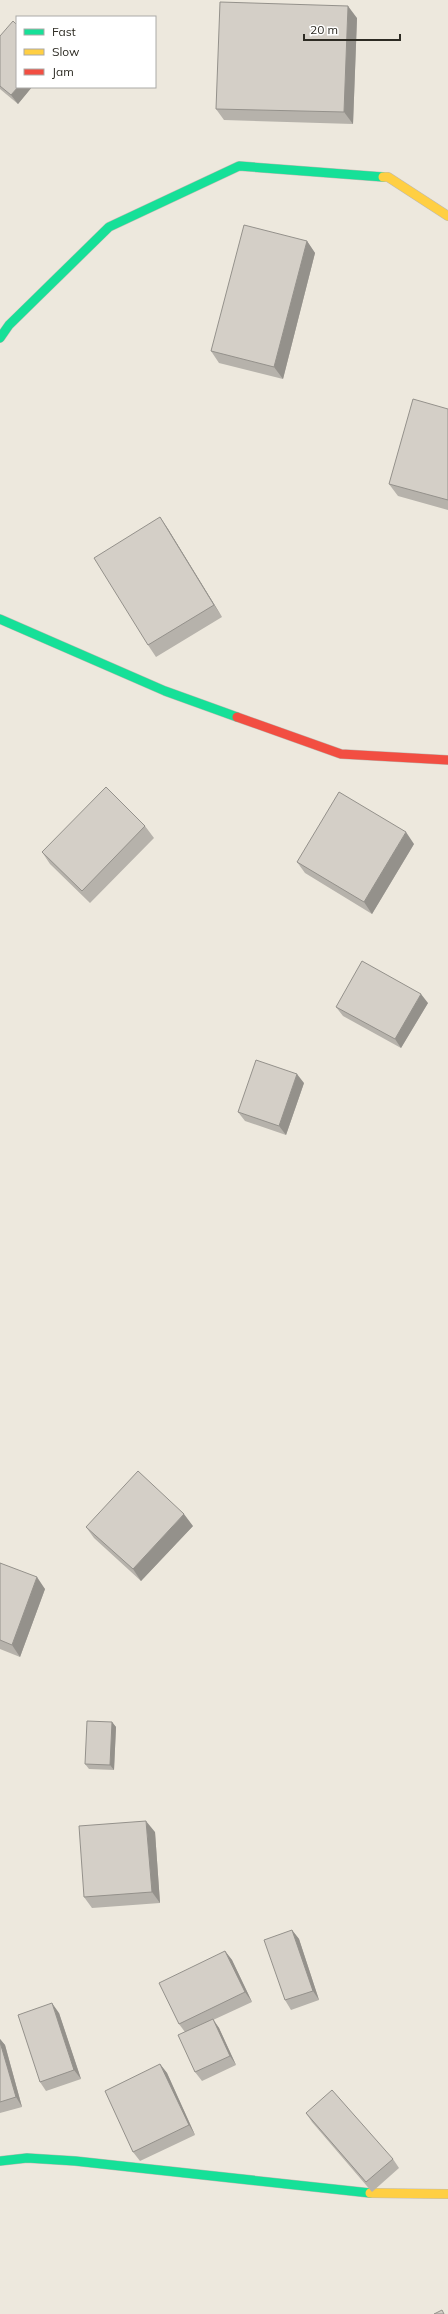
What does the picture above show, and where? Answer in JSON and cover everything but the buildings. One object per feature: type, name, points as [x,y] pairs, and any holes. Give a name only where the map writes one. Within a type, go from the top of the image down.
[{"type":"street","points":[[0,338],[9,325],[110,227],[239,166],[388,177],[448,216]]},
{"type":"street","points":[[0,619],[166,691],[342,754],[448,760]]},
{"type":"street","points":[[0,2161],[27,2158],[75,2161],[362,2193],[448,2194]]},
{"type":"traffic: fast","points":[[0,338],[9,325],[109,227],[239,166],[383,177]]},
{"type":"traffic: fast","points":[[0,619],[165,691],[237,717]]},
{"type":"traffic: fast","points":[[0,2161],[27,2158],[75,2161],[370,2193]]},
{"type":"traffic: slow","points":[[383,177],[388,177],[448,216]]},
{"type":"traffic: slow","points":[[370,2193],[448,2194]]},
{"type":"traffic: jam","points":[[237,717],[341,754],[448,760]]}]
